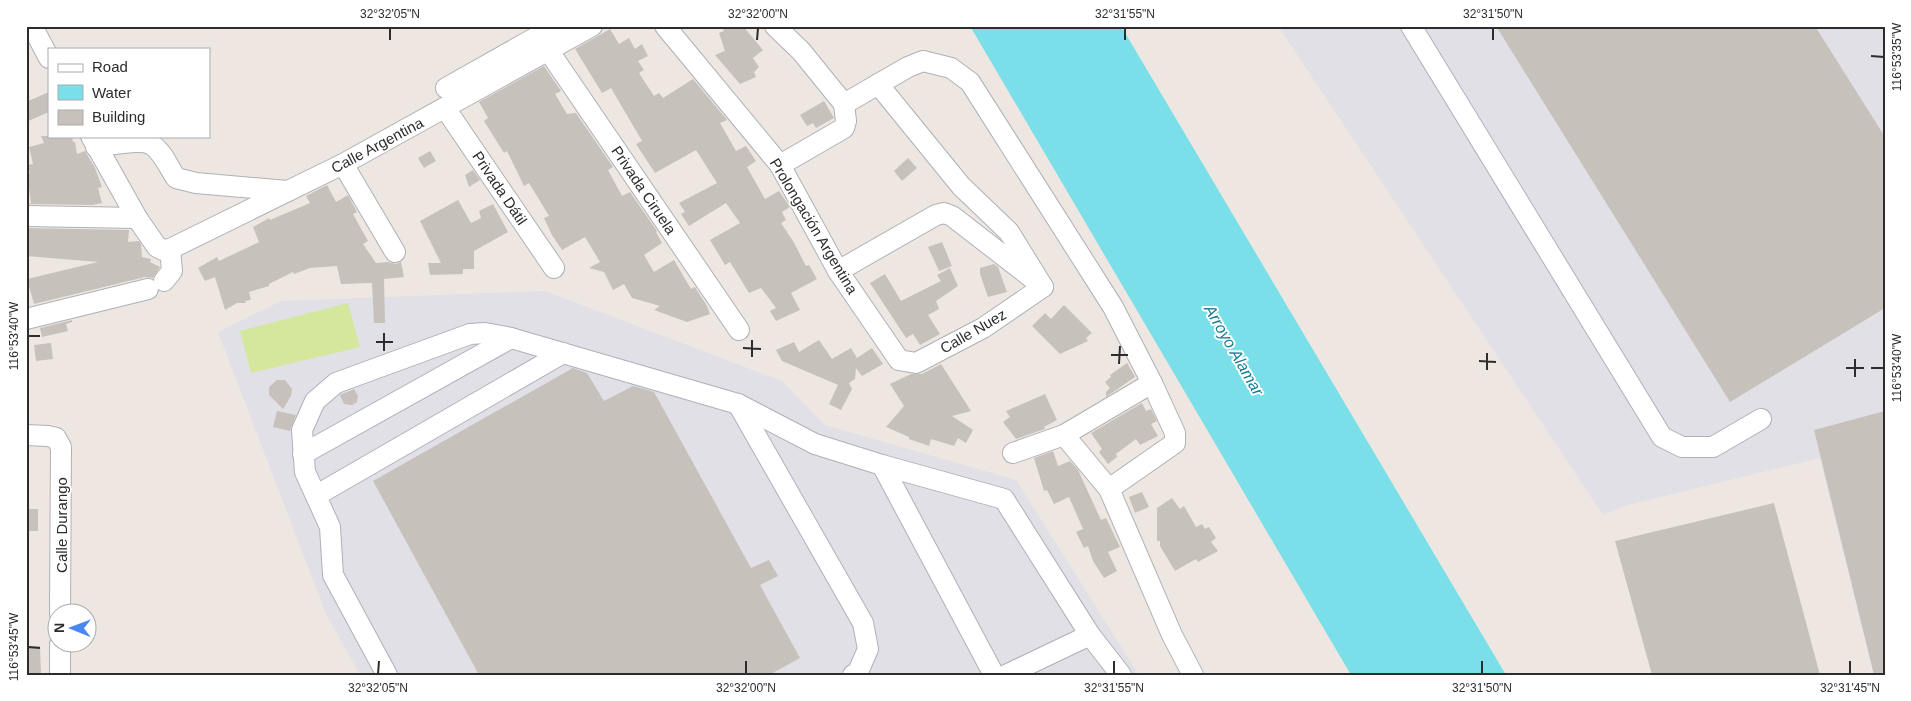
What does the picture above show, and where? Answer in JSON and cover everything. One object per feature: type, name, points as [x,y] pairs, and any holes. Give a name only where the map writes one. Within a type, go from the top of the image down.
[{"type":"street","points":[[32,26],[48,56]]},
{"type":"street","points":[[446,98],[556,26]]},
{"type":"street","name":"Calle Argentina","points":[[163,248],[289,191],[343,164],[446,98],[548,50],[592,26]]},
{"type":"street","name":"Prolongación Argentina","points":[[665,26],[780,165],[838,270],[899,360]]},
{"type":"street","points":[[775,26],[801,51],[845,113],[844,128],[780,165]]},
{"type":"street","points":[[1411,26],[1662,436],[1682,448],[1713,447],[1761,418]]},
{"type":"street","name":"Privada Ciruela","points":[[548,50],[739,330]]},
{"type":"street","points":[[845,113],[878,84],[923,61],[951,68],[970,82],[1113,307],[1175,432],[1175,443],[1109,490]]},
{"type":"street","points":[[878,84],[961,186],[1009,232],[1043,287]]},
{"type":"street","name":"Privada Dátil","points":[[446,98],[554,268]]},
{"type":"street","points":[[26,319],[156,285],[172,271],[163,248],[137,218],[94,142],[137,142],[151,144],[160,153],[176,178],[196,183],[289,191]]},
{"type":"street","points":[[343,164],[395,252]]},
{"type":"street","points":[[838,270],[936,215],[944,213],[952,216],[1043,287]]},
{"type":"street","points":[[26,216],[137,218]]},
{"type":"street","name":"Calle Nuez","points":[[899,360],[916,363],[983,328],[1043,287]]},
{"type":"street","points":[[387,675],[333,575],[330,528],[317,495],[305,472],[302,430],[316,401],[336,383],[470,334],[485,332],[563,352],[738,404],[815,444],[1004,499],[1090,634],[1121,675]]},
{"type":"street","points":[[303,454],[511,338]]},
{"type":"street","points":[[317,495],[563,352]]},
{"type":"street","points":[[1013,454],[1064,435],[1152,384]]},
{"type":"street","points":[[738,404],[864,623],[868,650],[858,672],[854,675]]},
{"type":"street","name":"Calle Durango","points":[[26,435],[56,438],[61,447],[60,604]]},
{"type":"street","points":[[1064,435],[1109,490],[1172,635],[1193,675]]},
{"type":"street","points":[[882,465],[994,675]]},
{"type":"street","points":[[1006,675],[1090,634]]},
{"type":"street","points":[[1104,653],[1114,675]]},
{"type":"street","points":[[60,654],[60,675]]},
{"type":"shaded area","points":[[1278,26],[1885,26],[1885,675],[1874,675],[1820,458],[1628,505],[1603,515]]},
{"type":"shaded area","points":[[545,291],[782,381],[825,425],[1016,480],[1139,675],[360,675],[326,614],[218,332],[281,301]]},
{"type":"green space","points":[[348,303],[360,347],[251,373],[240,331]]},
{"type":"water","name":"Arroyo Alamar","points":[[970,26],[1121,26],[1506,675],[1351,675]]},
{"type":"building","points":[[722,26],[743,26],[763,50],[753,58],[759,67],[754,72],[756,77],[740,84],[715,55],[725,51],[719,33],[724,31]]},
{"type":"building","points":[[1496,26],[1815,26],[1885,137],[1885,308],[1730,402]]},
{"type":"building","points":[[610,29],[619,44],[629,38],[635,49],[642,44],[648,56],[638,61],[644,70],[639,73],[654,96],[659,93],[663,98],[693,79],[727,120],[720,123],[736,151],[746,146],[756,161],[747,167],[765,199],[779,191],[790,207],[782,212],[786,220],[781,223],[806,266],[809,265],[817,279],[791,293],[800,310],[776,321],[770,311],[776,308],[761,288],[749,293],[730,262],[725,265],[710,240],[740,223],[726,203],[689,226],[681,214],[685,212],[679,203],[717,183],[696,150],[655,173],[636,144],[642,141],[611,88],[602,93],[575,49]]},
{"type":"building","points":[[544,66],[561,91],[555,94],[567,114],[576,113],[613,167],[608,170],[622,196],[630,192],[657,231],[662,243],[644,255],[654,272],[674,260],[691,289],[695,287],[710,314],[687,322],[654,310],[660,306],[632,298],[624,284],[613,290],[604,272],[589,268],[600,262],[585,237],[562,250],[544,218],[549,216],[529,183],[524,186],[507,151],[504,153],[484,121],[488,118],[479,102]]},
{"type":"building","points":[[48,92],[48,112],[26,122],[26,102]]},
{"type":"building","points":[[824,101],[834,118],[816,128],[813,123],[807,126],[800,115]]},
{"type":"building","points":[[41,136],[48,136],[48,138],[72,138],[77,154],[85,151],[95,168],[102,187],[98,188],[102,203],[92,205],[27,204],[31,203],[27,173],[30,173],[28,165],[33,164],[29,147],[44,143]]},
{"type":"building","points":[[430,151],[436,161],[424,168],[418,158]]},
{"type":"building","points":[[908,158],[917,168],[902,181],[894,171]]},
{"type":"building","points":[[473,170],[480,180],[469,187],[465,175]]},
{"type":"building","points":[[327,185],[336,202],[348,195],[357,212],[353,214],[368,241],[363,244],[376,263],[388,262],[396,264],[401,262],[404,277],[384,279],[385,323],[374,323],[372,283],[341,284],[337,266],[310,268],[294,274],[293,272],[269,284],[269,286],[249,292],[251,300],[245,301],[246,303],[237,303],[225,310],[215,277],[205,281],[198,268],[217,257],[219,261],[259,242],[253,227],[269,218],[270,220],[310,203],[306,196]]},
{"type":"building","points":[[458,200],[471,223],[481,218],[479,211],[493,204],[508,232],[474,251],[474,269],[463,269],[463,274],[430,275],[428,263],[441,263],[420,221]]},
{"type":"building","points":[[26,228],[129,230],[128,242],[139,241],[142,257],[151,259],[150,262],[160,267],[153,278],[145,277],[34,304],[27,279],[98,262],[26,256]]},
{"type":"building","points":[[942,242],[952,266],[939,271],[928,247]]},
{"type":"building","points":[[994,264],[998,267],[1007,292],[988,297],[980,274],[980,268]]},
{"type":"building","points":[[950,268],[958,286],[936,301],[939,309],[928,315],[940,334],[920,345],[913,334],[906,338],[870,283],[885,274],[901,301],[941,281],[937,275]]},
{"type":"building","points":[[1064,305],[1092,333],[1086,338],[1088,341],[1060,354],[1032,326],[1045,313],[1051,319]]},
{"type":"building","points":[[72,320],[72,322],[66,324],[68,331],[42,337],[40,328]]},
{"type":"building","points":[[819,340],[832,359],[851,348],[857,358],[872,348],[883,364],[862,376],[856,368],[855,379],[849,383],[852,389],[841,410],[829,404],[838,385],[782,361],[776,350],[794,342],[799,352]]},
{"type":"building","points":[[51,343],[53,359],[36,361],[34,345]]},
{"type":"building","points":[[1127,363],[1135,377],[1106,397],[1106,392],[1110,388],[1105,382],[1111,377],[1110,375]]},
{"type":"building","points":[[941,364],[971,411],[952,416],[973,430],[966,443],[958,438],[954,446],[931,439],[929,446],[909,439],[909,437],[886,427],[904,406],[890,384],[911,374],[922,374]]},
{"type":"building","points":[[573,368],[587,373],[604,401],[633,386],[654,392],[751,568],[769,560],[778,576],[760,585],[800,658],[769,675],[479,675],[373,481]]},
{"type":"building","points":[[277,380],[285,380],[292,389],[291,396],[283,409],[269,395],[269,387]]},
{"type":"building","points":[[354,389],[358,396],[357,402],[352,405],[344,404],[340,395]]},
{"type":"building","points":[[1045,394],[1057,420],[1044,427],[1045,429],[1016,439],[1003,422],[1010,417],[1006,411]]},
{"type":"building","points":[[1142,403],[1146,411],[1151,409],[1157,421],[1151,424],[1158,436],[1140,445],[1136,439],[1116,454],[1117,457],[1108,464],[1099,452],[1102,449],[1091,433]]},
{"type":"building","points":[[277,411],[296,415],[290,431],[273,427]]},
{"type":"building","points":[[1885,411],[1885,675],[1874,675],[1814,430]]},
{"type":"building","points":[[1053,451],[1058,466],[1070,461],[1078,470],[1101,520],[1106,518],[1120,547],[1108,552],[1117,571],[1104,578],[1093,561],[1088,546],[1084,548],[1076,532],[1083,529],[1069,497],[1054,504],[1047,490],[1044,491],[1034,458]]},
{"type":"building","points":[[1142,492],[1149,507],[1135,513],[1129,497]]},
{"type":"building","points":[[1172,498],[1180,509],[1184,506],[1196,527],[1202,524],[1205,529],[1209,527],[1216,538],[1211,542],[1218,551],[1198,562],[1196,559],[1175,571],[1160,546],[1160,541],[1157,541],[1157,508]]},
{"type":"building","points":[[1774,503],[1820,675],[1652,675],[1615,541]]},
{"type":"building","points":[[26,509],[38,509],[38,531],[26,531]]},
{"type":"building","points":[[26,646],[40,646],[41,675],[26,675]]}]
